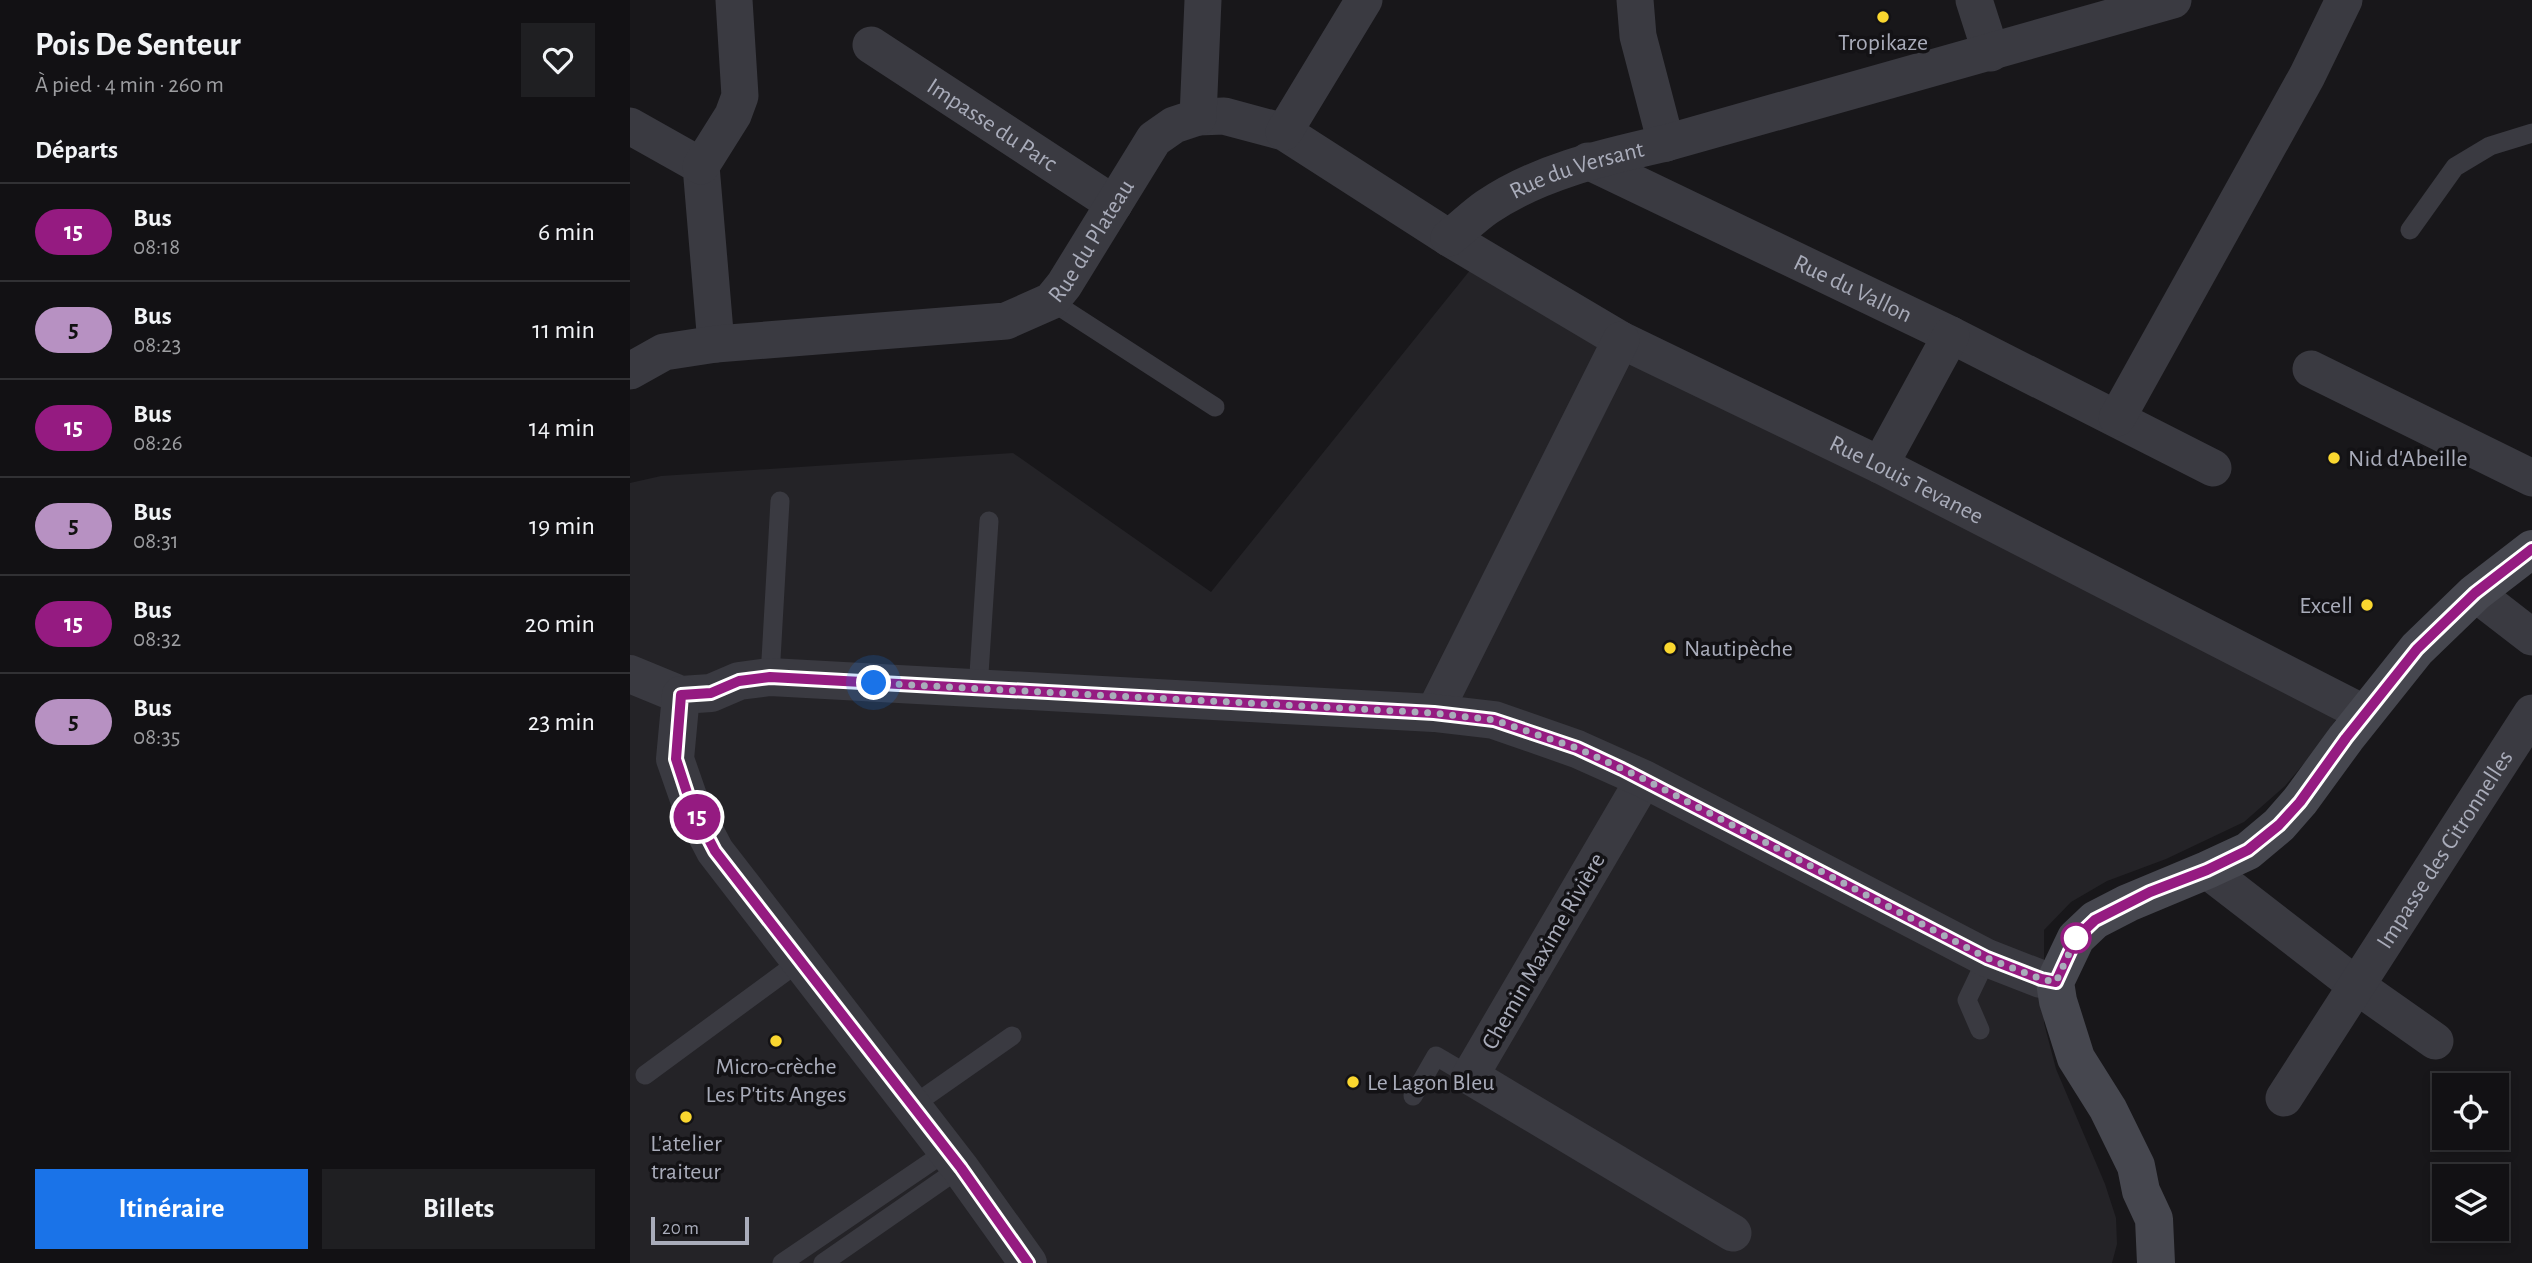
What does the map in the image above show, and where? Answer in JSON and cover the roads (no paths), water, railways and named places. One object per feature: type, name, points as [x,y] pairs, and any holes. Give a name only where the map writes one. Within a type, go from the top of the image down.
[{"type":"main road","points":[[2156,1263],[2154,1219],[2141,1191],[2136,1166],[2108,1109],[2076,1058],[2058,1001],[2056,982],[2076,938],[2095,920],[2150,892],[2207,870],[2248,850],[2279,825],[2300,802],[2417,649],[2475,593],[2532,549]]},
{"type":"main road","points":[[2130,1263],[2141,1191]]},
{"type":"street","points":[[716,344],[701,166],[733,115],[740,96],[734,0]]},
{"type":"street","points":[[1203,0],[1198,117],[1224,116],[1284,132],[1450,238]]},
{"type":"street","points":[[1284,132],[1364,0]]},
{"type":"street","points":[[1635,0],[1638,36],[1666,143]]},
{"type":"street","points":[[1975,0],[1991,53]]},
{"type":"street","name":"Rue du Versant","points":[[1450,238],[1487,206],[1533,182],[1588,162],[1666,143],[2174,0]]},
{"type":"street","points":[[2117,418],[2307,76],[2344,0]]},
{"type":"street","name":"Impasse du Parc","points":[[872,45],[1114,204]]},
{"type":"street","name":"Rue du Plateau","points":[[630,372],[664,352],[716,344],[1006,321],[1051,301],[1064,285],[1154,139],[1174,125],[1198,117]]},
{"type":"street","points":[[630,126],[701,166]]},
{"type":"street","name":"Rue du Vallon","points":[[1588,162],[1951,335],[2213,468]]},
{"type":"street","name":"Rue Louis Tevanee","points":[[1450,238],[1621,340],[1880,465],[2365,714]]},
{"type":"street","points":[[1880,465],[1951,335]]},
{"type":"street","points":[[1434,713],[1621,340]]},
{"type":"street","points":[[2311,369],[2532,478]]},
{"type":"street","points":[[2475,593],[2532,637]]},
{"type":"street","points":[[630,674],[681,695],[711,693],[739,681],[770,677],[1434,713],[1494,720],[1577,748],[1644,779],[1987,958],[2056,982]]},
{"type":"street","points":[[681,695],[676,759],[691,805],[715,851],[954,1159],[1028,1263]]},
{"type":"street","name":"Impasse des Citronnelles","points":[[2284,1098],[2532,713]]},
{"type":"street","name":"Chemin Maxime Rivière","points":[[1644,779],[1470,1076],[1732,1233]]},
{"type":"street","points":[[2207,870],[2357,986],[2435,1041]]},
{"type":"lane","points":[[2410,230],[2455,167],[2490,146],[2532,133]]},
{"type":"lane","points":[[1051,301],[1215,407]]},
{"type":"lane","points":[[770,677],[780,501]]},
{"type":"lane","points":[[978,689],[989,521]]},
{"type":"lane","points":[[1980,1030],[1967,1000],[1987,958]]},
{"type":"lane","points":[[645,1075],[800,961]]},
{"type":"lane","points":[[912,1106],[1012,1036]]},
{"type":"lane","points":[[1413,1096],[1436,1056],[1470,1076]]},
{"type":"lane","points":[[782,1263],[954,1159]]},
{"type":"lane","points":[[823,1263],[954,1159]]},
{"type":"place","name":"Tropikaze","points":[[1883,17]]},
{"type":"place","name":"Nid d'Abeille","points":[[2334,458]]},
{"type":"place","name":"Excell","points":[[2367,605]]},
{"type":"place","name":"Nautipèche","points":[[1670,648]]},
{"type":"place","name":"Micro-crèche Les P'tits Anges","points":[[776,1041]]},
{"type":"place","name":"Le Lagon Bleu","points":[[1353,1082]]},
{"type":"place","name":"L'atelier traiteur","points":[[686,1117]]}]
